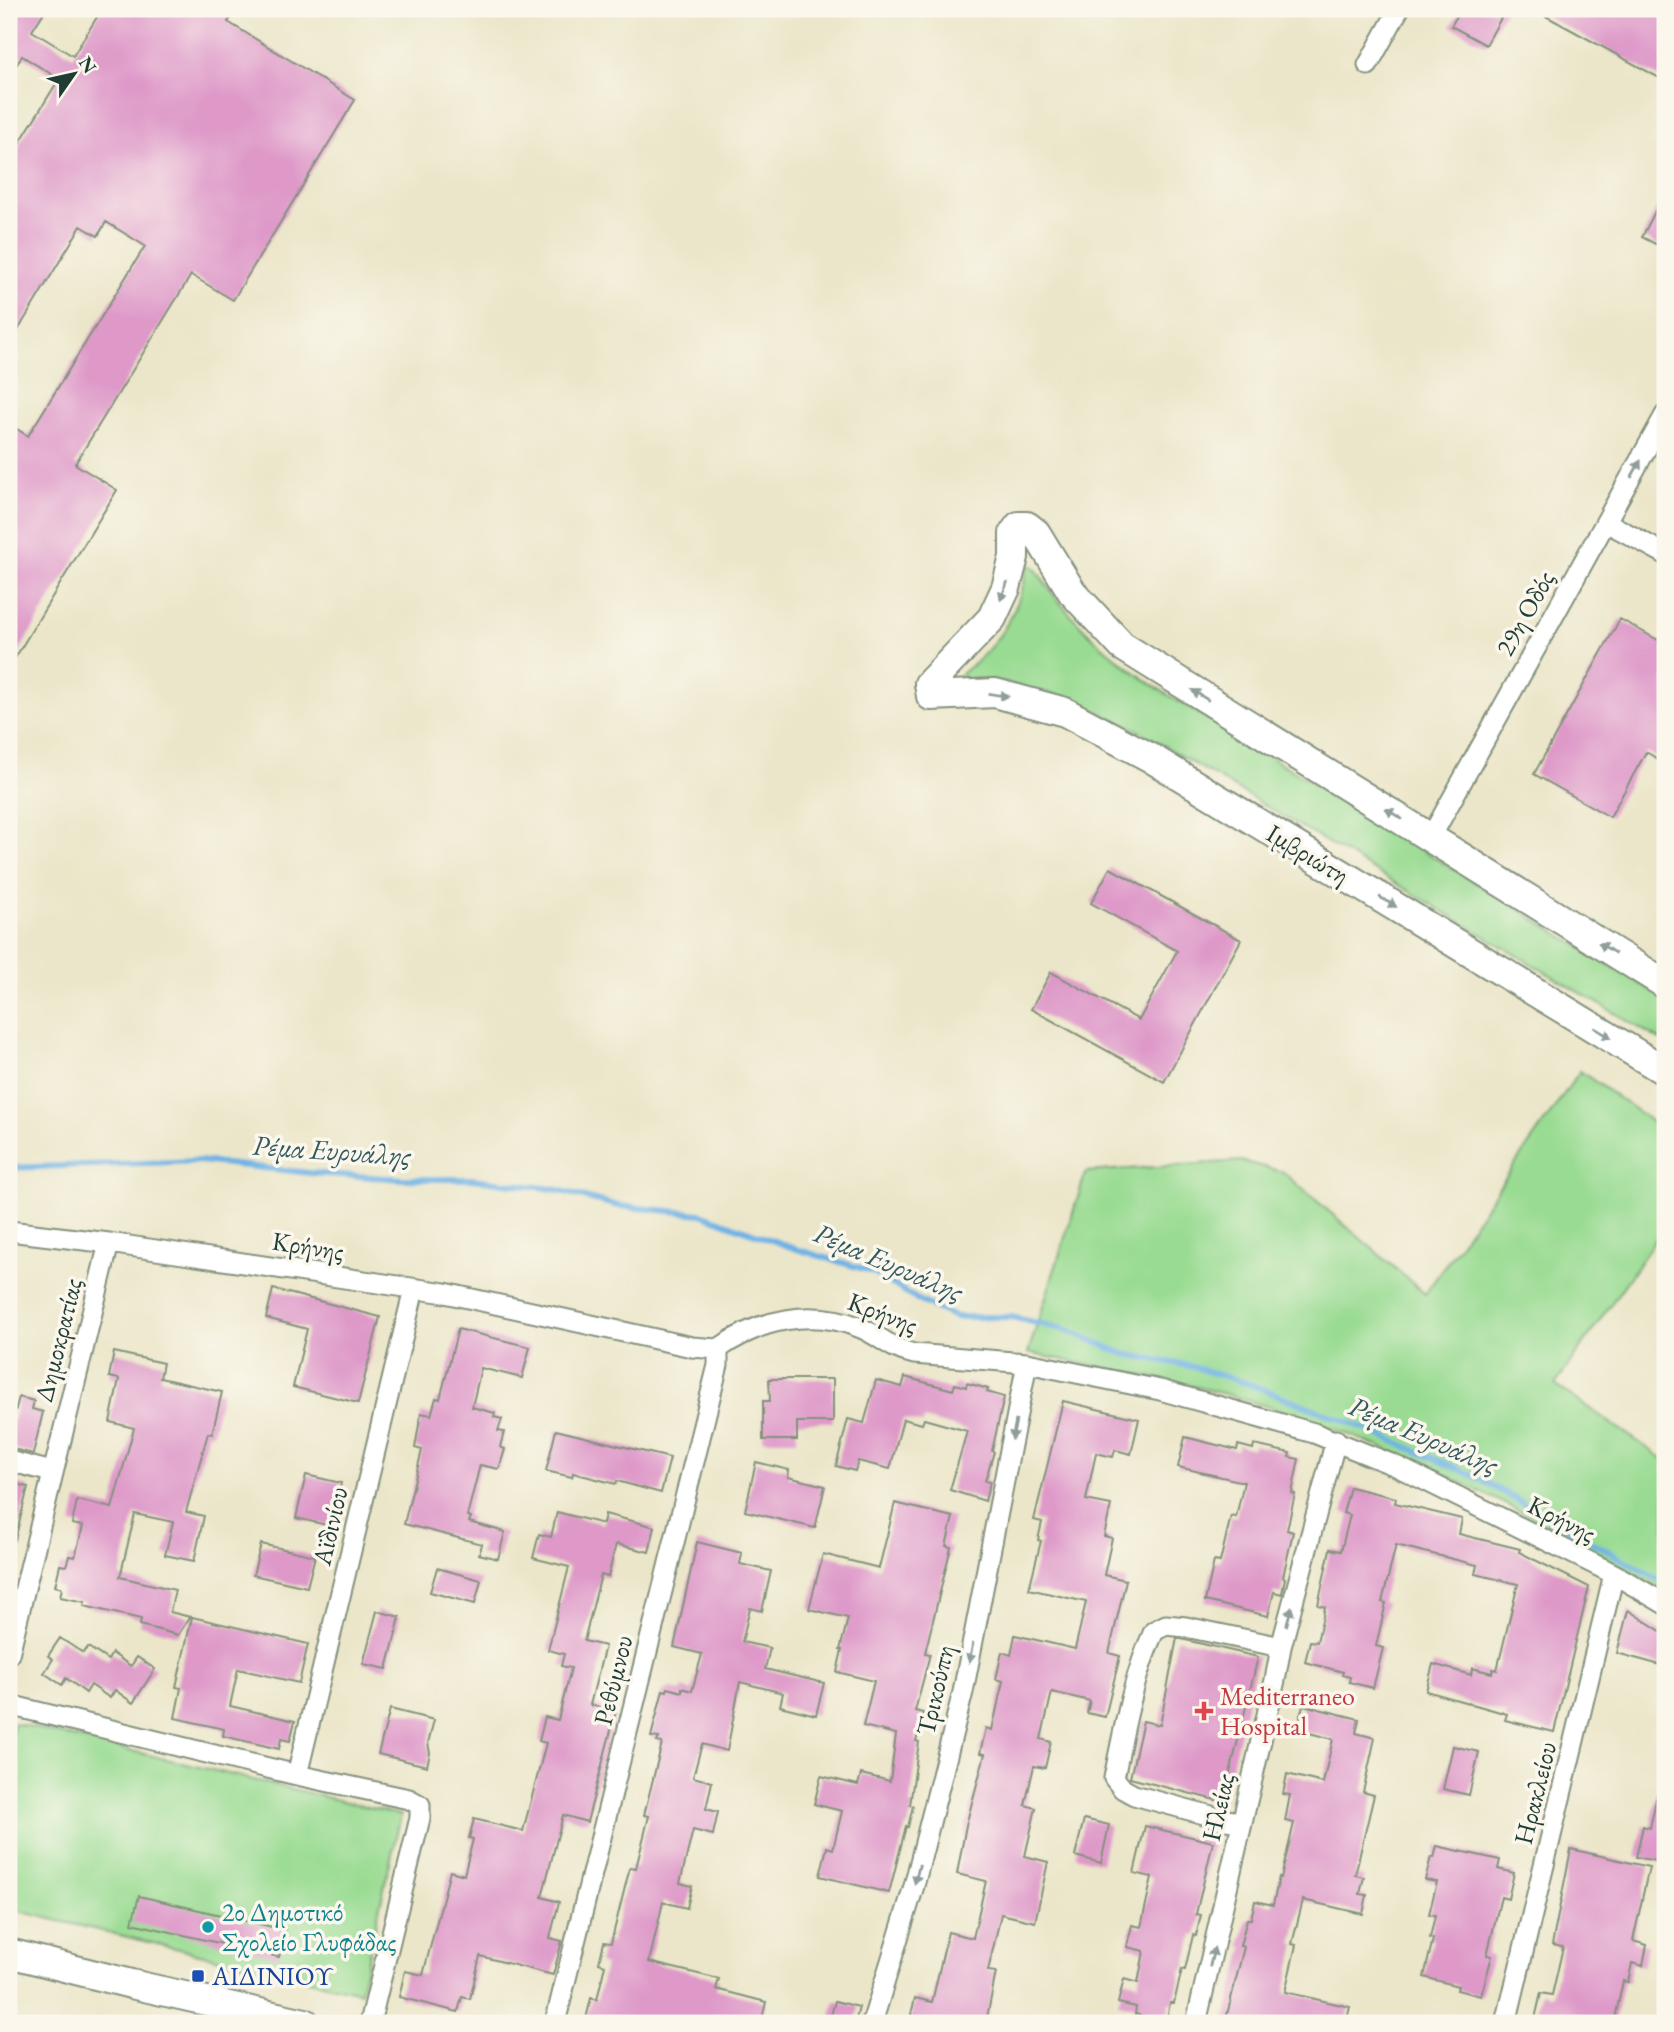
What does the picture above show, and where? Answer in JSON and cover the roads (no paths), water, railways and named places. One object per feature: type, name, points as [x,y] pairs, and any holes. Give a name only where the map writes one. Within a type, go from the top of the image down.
[{"type":"street","points":[[1368,65],[1399,9]]},
{"type":"street","name":"29η Οδός","points":[[1431,837],[1665,415]]},
{"type":"street","points":[[1606,522],[1665,554]]},
{"type":"street","name":"Ιμβριώτη","points":[[1431,837],[1122,646],[1072,592],[1036,533],[1027,526],[1019,526],[1014,533],[1014,557],[1006,588],[992,618],[929,684],[931,696],[995,693],[1065,712],[1151,758],[1665,1071]]},
{"type":"street","points":[[1431,837],[1665,984]]},
{"type":"street","name":"Κρήνης","points":[[9,1231],[109,1242],[494,1302],[692,1347],[718,1349],[738,1334],[761,1324],[803,1318],[832,1321],[861,1328],[906,1352],[1027,1363],[1160,1390],[1336,1440],[1396,1466],[1614,1574],[1665,1604]]},
{"type":"street","name":"Δημοκρατίας","points":[[9,1654],[109,1242]]},
{"type":"street","name":"Αϊδινίου","points":[[297,1775],[414,1289]]},
{"type":"street","name":"Ρεθύμνου","points":[[555,2023],[718,1365],[718,1349]]},
{"type":"street","name":"Τρικούπη","points":[[872,2023],[914,1886],[963,1692],[1027,1363]]},
{"type":"street","name":"Ηλείας","points":[[1196,2023],[1281,1647],[1336,1440]]},
{"type":"street","points":[[9,1461],[52,1472]]},
{"type":"street","name":"Ηρακλείου","points":[[1506,2023],[1614,1574]]},
{"type":"street","points":[[1241,1822],[1134,1795],[1123,1789],[1114,1777],[1120,1748],[1135,1687],[1154,1632],[1166,1625],[1186,1627],[1281,1647]]},
{"type":"street","points":[[9,1705],[297,1775],[409,1799],[420,1805],[420,1818],[370,2023]]},
{"type":"street","points":[[9,1953],[236,2015],[305,2023]]},
{"type":"waterway","name":"Ρέμα Ευρυάλης","points":[[9,1168],[199,1161],[310,1173],[403,1179],[472,1179],[554,1189],[618,1206],[701,1214],[796,1249],[873,1272],[918,1300],[955,1317],[1011,1317],[1067,1330],[1124,1354],[1190,1366],[1249,1384],[1361,1427],[1474,1476],[1665,1583]]},
{"type":"place","name":"Mediterraneo Hospital","points":[[1204,1711]]},
{"type":"place","name":"2ο Δημοτικό Σχολείο Γλυφάδας","points":[[208,1927]]},
{"type":"place","name":"ΑΙΔΙΝΙΟΥ","points":[[198,1976]]}]
